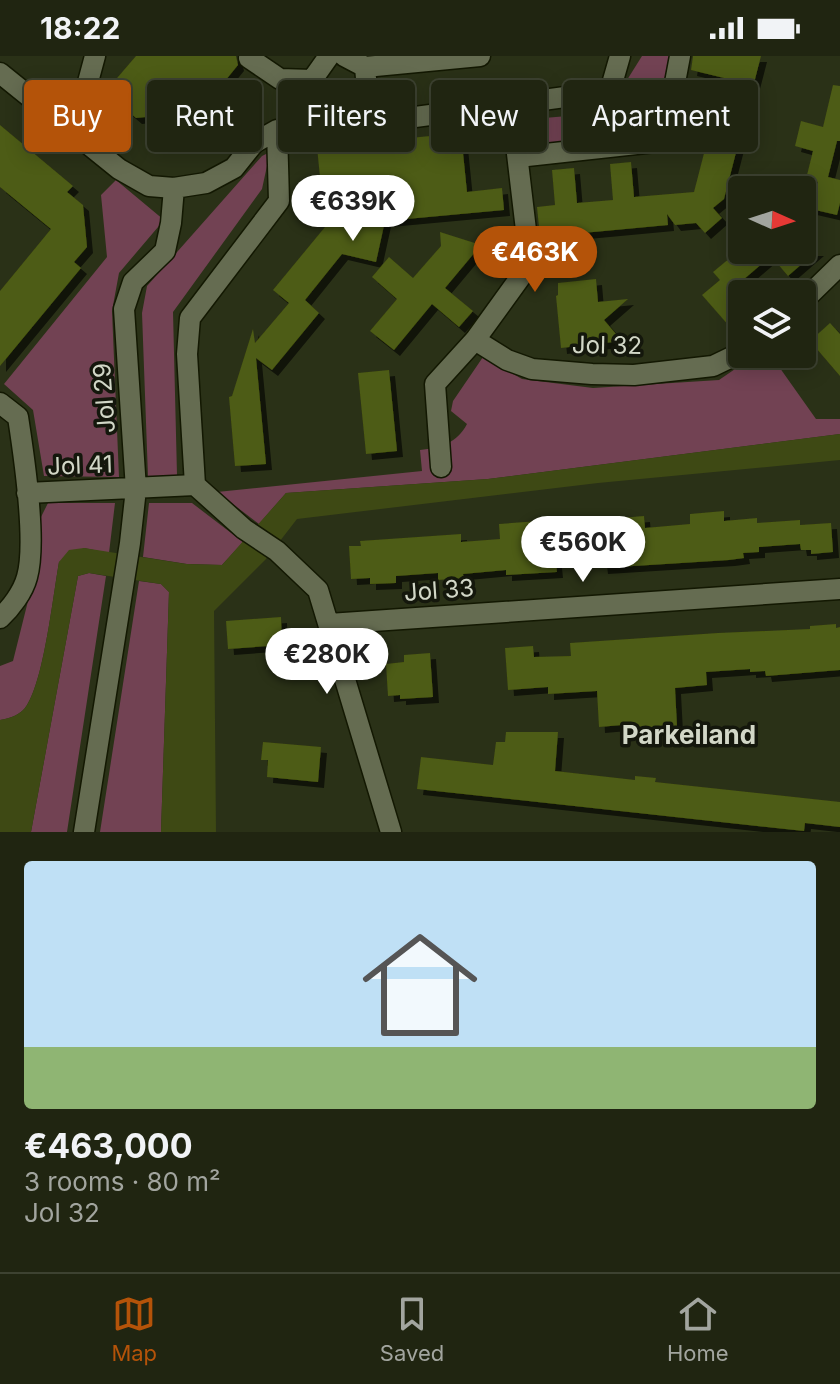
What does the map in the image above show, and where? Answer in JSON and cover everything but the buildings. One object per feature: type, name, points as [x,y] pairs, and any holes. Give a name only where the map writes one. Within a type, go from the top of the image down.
[{"type":"street","points":[[89,80],[95,56]]},
{"type":"street","points":[[249,58],[280,79],[312,80],[329,56]]},
{"type":"street","points":[[344,56],[365,67],[480,56]]},
{"type":"street","points":[[547,99],[610,91],[620,56]]},
{"type":"street","points":[[518,157],[664,141],[680,56]]},
{"type":"street","points":[[365,67],[366,80]]},
{"type":"street","points":[[0,73],[24,93]]},
{"type":"street","points":[[97,152],[149,186],[174,188],[206,183],[234,168],[254,143],[277,130],[279,201],[190,318],[187,354],[195,485],[244,529],[277,551],[318,590],[391,832]]},
{"type":"street","points":[[441,467],[435,384],[475,340],[530,264],[517,152]]},
{"type":"street","name":"Jol 29","points":[[84,832],[136,489],[124,309],[133,282],[165,251],[174,188]]},
{"type":"street","points":[[816,288],[840,265]]},
{"type":"street","name":"Jol 32","points":[[475,340],[507,360],[532,369],[592,374],[634,375],[713,366],[728,359]]},
{"type":"street","name":"Jol 41","points":[[0,403],[18,417],[31,554],[27,579],[0,618]]},
{"type":"street","points":[[136,489],[195,485]]},
{"type":"street","name":"Jol 41","points":[[27,493],[136,489]]},
{"type":"street","name":"Jol 33","points":[[329,624],[840,589]]},
{"type":"shaded area","points":[[642,56],[669,56],[665,80],[627,80]]},
{"type":"shaded area","points":[[563,116],[563,142],[547,144],[547,118]]},
{"type":"shaded area","points":[[270,152],[262,189],[173,312],[177,475],[148,477],[142,313],[147,286],[262,156]]},
{"type":"shaded area","points":[[116,180],[164,220],[119,273],[112,311],[119,477],[44,476],[33,410],[4,384],[107,257],[101,195]]},
{"type":"shaded area","points":[[483,357],[522,379],[593,388],[719,380],[737,368],[780,368],[816,419],[840,419],[840,434],[488,479],[286,493],[259,524],[217,492],[422,471],[420,450],[448,443],[467,424],[451,411],[453,401]]},
{"type":"shaded area","points":[[840,434],[840,460],[598,483],[297,519],[266,559],[214,611],[216,832],[161,832],[169,592],[161,584],[89,573],[78,576],[31,832],[0,832],[0,720],[22,711],[33,693],[43,657],[59,562],[69,550],[84,548],[186,564],[222,565],[286,493],[488,479]]},
{"type":"shaded area","points":[[48,503],[115,503],[109,553],[84,548],[59,562],[43,657],[33,693],[22,711],[0,720],[0,666],[13,661],[33,581],[38,523]]},
{"type":"shaded area","points":[[149,503],[192,503],[243,542],[222,565],[187,564],[143,557]]},
{"type":"shaded area","points":[[89,573],[106,576],[67,832],[31,832],[78,576]]},
{"type":"shaded area","points":[[139,581],[161,584],[169,592],[161,832],[100,832]]},
{"type":"district","name":"Parkeiland","points":[[689,734]]}]
